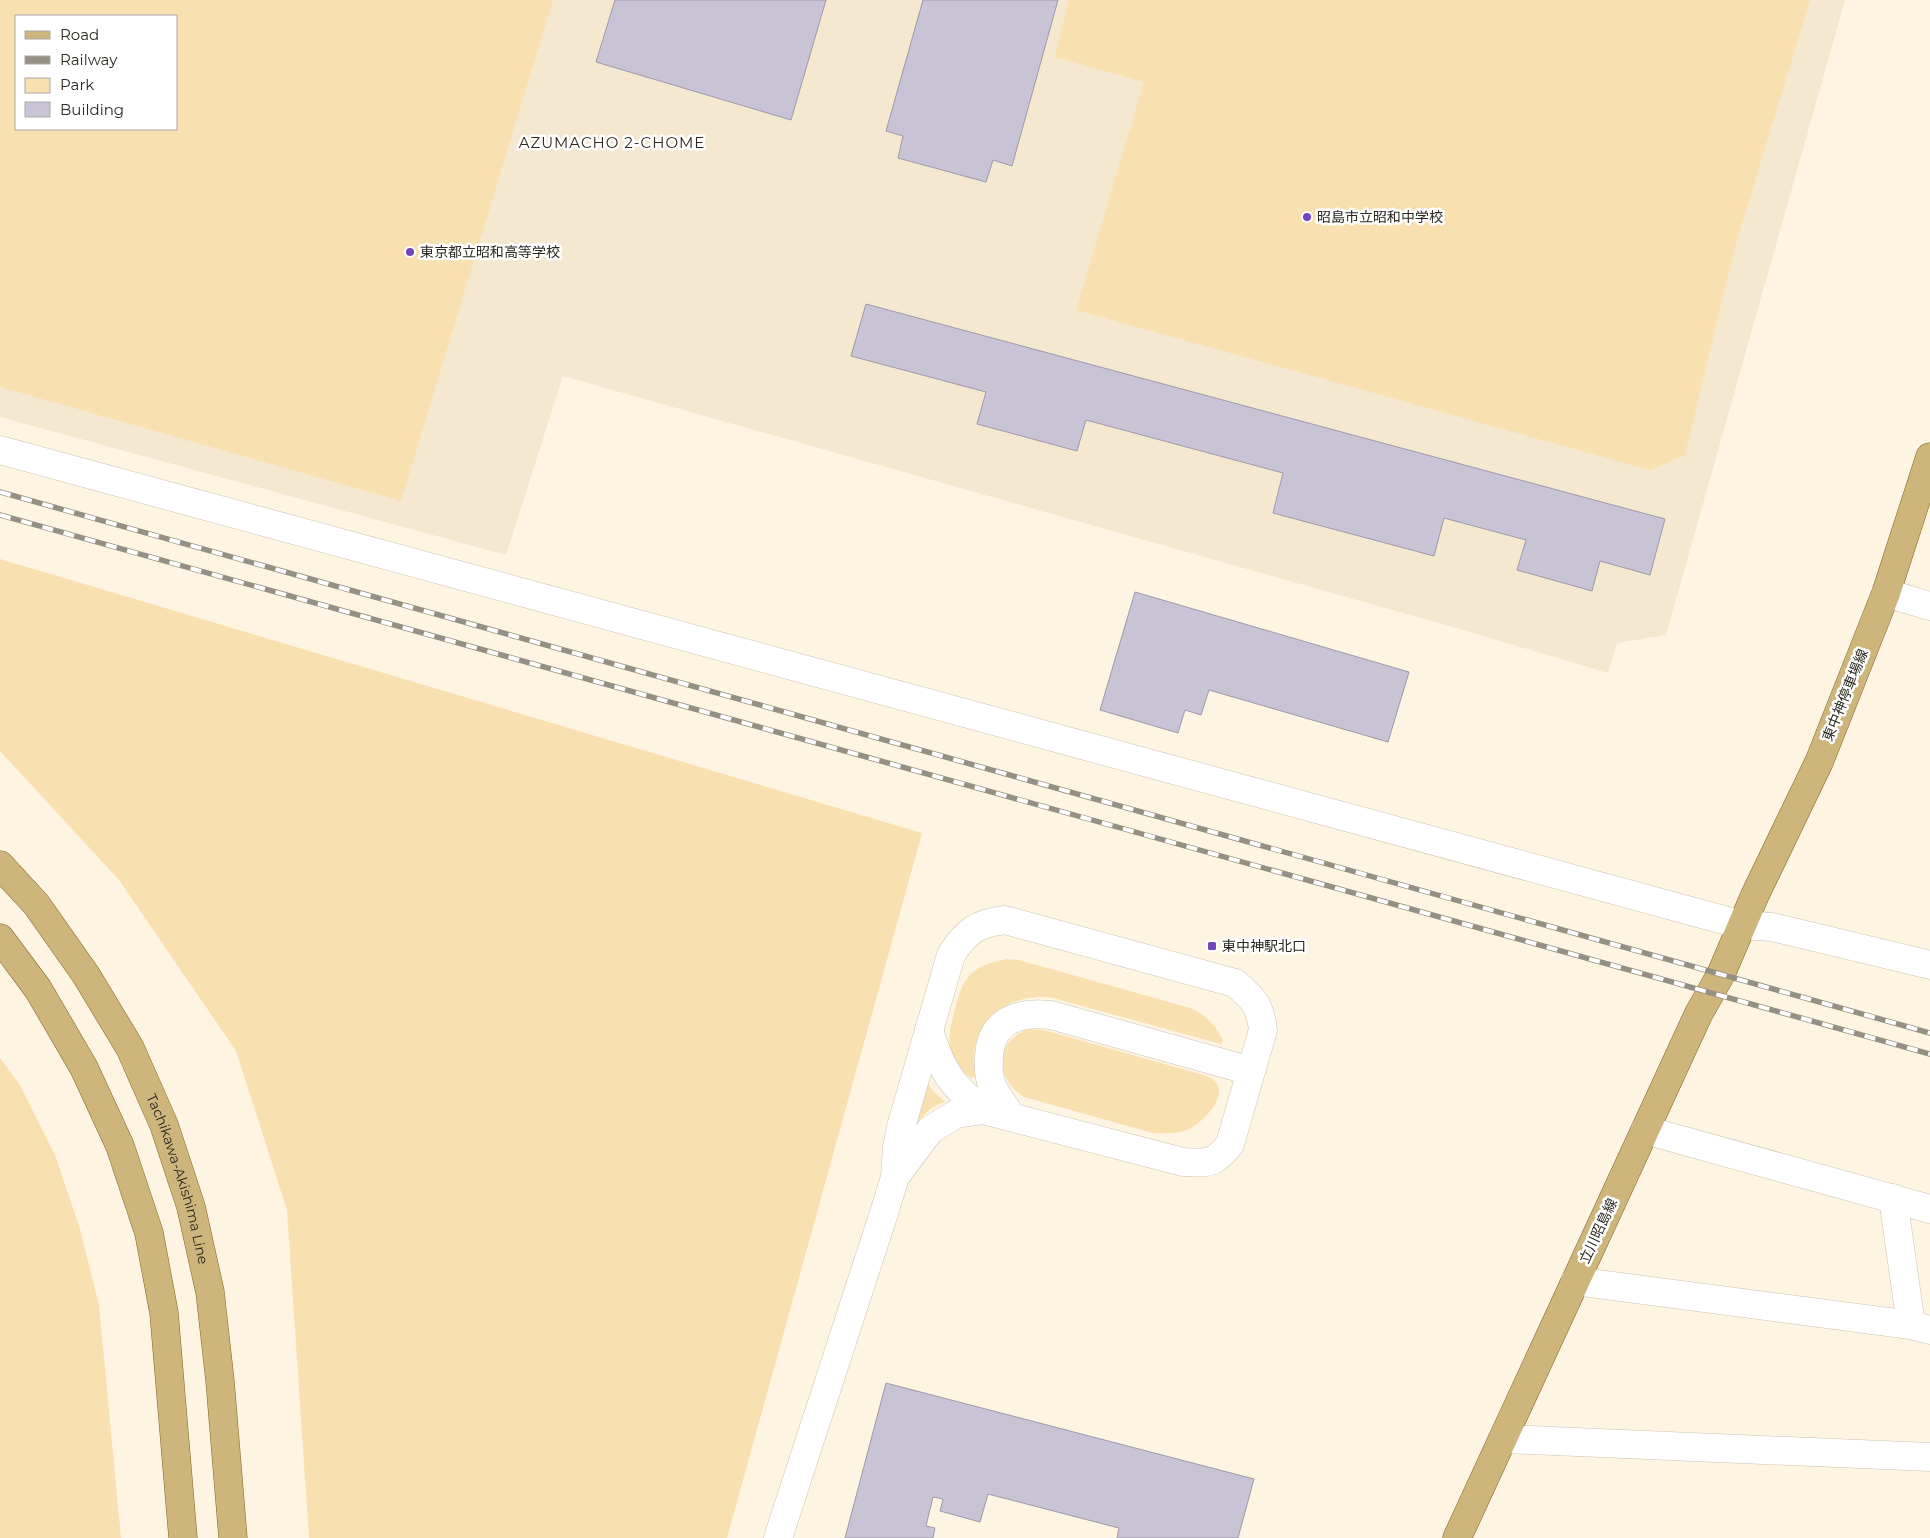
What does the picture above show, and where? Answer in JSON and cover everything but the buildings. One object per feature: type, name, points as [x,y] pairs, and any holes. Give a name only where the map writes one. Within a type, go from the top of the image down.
[{"type":"main road","name":"東中神停車場線","points":[[1742,925],[1819,762],[1886,593],[1930,457]]},
{"type":"main road","name":"Tachikawa-Akishima Line","points":[[0,865],[36,904],[86,975],[130,1048],[164,1125],[191,1206],[210,1292],[220,1381],[233,1538]]},
{"type":"main road","name":"立川昭島線","points":[[1458,1538],[1699,1013],[1721,974],[1742,925]]},
{"type":"main road","points":[[0,938],[38,989],[84,1068],[120,1146],[149,1233],[164,1313],[183,1538]]},
{"type":"street","points":[[0,450],[1742,925],[1772,927],[1930,965]]},
{"type":"street","points":[[1886,593],[1930,606]]},
{"type":"street","points":[[778,1538],[894,1177],[901,1127],[929,1030],[951,955],[959,941],[971,930],[988,922],[1005,920],[1235,983],[1249,995],[1261,1012],[1263,1030],[1230,1144],[1220,1157],[1204,1163],[1183,1162],[984,1110],[964,1096],[947,1076],[936,1056],[929,1030]]},
{"type":"street","points":[[1012,1118],[994,1089],[988,1071],[989,1045],[1005,1022],[1020,1015],[1034,1013],[1051,1015],[1251,1071]]},
{"type":"street","points":[[894,1177],[930,1130],[956,1114],[984,1110]]},
{"type":"street","points":[[1645,1130],[1930,1209]]},
{"type":"street","points":[[1575,1281],[1920,1327],[1893,1198]]},
{"type":"street","points":[[1504,1439],[1930,1457]]},
{"type":"shaded area","points":[[0,0],[1845,0],[1666,635],[1617,643],[1608,673],[1453,627],[563,376],[506,555],[0,417]]},
{"type":"green space","points":[[0,0],[553,0],[401,501],[0,387]]},
{"type":"green space","points":[[1069,0],[1810,0],[1735,247],[1685,455],[1650,470],[1076,310],[1144,82],[1055,57]]},
{"type":"green space","points":[[0,559],[922,833],[727,1538],[309,1538],[287,1210],[236,1051],[119,880],[0,751]]},
{"type":"green space","points":[[1007,959],[1019,960],[1190,1008],[1201,1013],[1210,1021],[1223,1040],[1221,1044],[1053,998],[1025,999],[1001,1009],[982,1028],[974,1054],[975,1077],[971,1078],[955,1062],[951,1054],[951,1026],[957,1001],[964,982],[973,972],[986,964]]},
{"type":"green space","points":[[1028,1029],[1044,1030],[1207,1076],[1215,1082],[1219,1089],[1215,1105],[1194,1126],[1187,1130],[1166,1134],[1153,1133],[1024,1097],[1007,1080],[1003,1071],[1002,1061],[1009,1043],[1017,1035]]},
{"type":"green space","points":[[0,1058],[20,1085],[55,1155],[80,1229],[99,1305],[121,1538],[0,1538]]},
{"type":"green space","points":[[924,1084],[928,1084],[945,1102],[927,1112],[914,1129]]},
{"type":"railway","points":[[0,492],[1930,1033]]},
{"type":"railway","points":[[0,515],[1930,1054]]},
{"type":"place","name":"昭島市立昭和中学校","points":[[1307,217]]},
{"type":"place","name":"東京都立昭和高等学校","points":[[410,252]]},
{"type":"place","name":"東中神駅北口","points":[[1212,946]]},
{"type":"district","name":"AZUMACHO 2-CHOME","points":[[612,143]]}]
